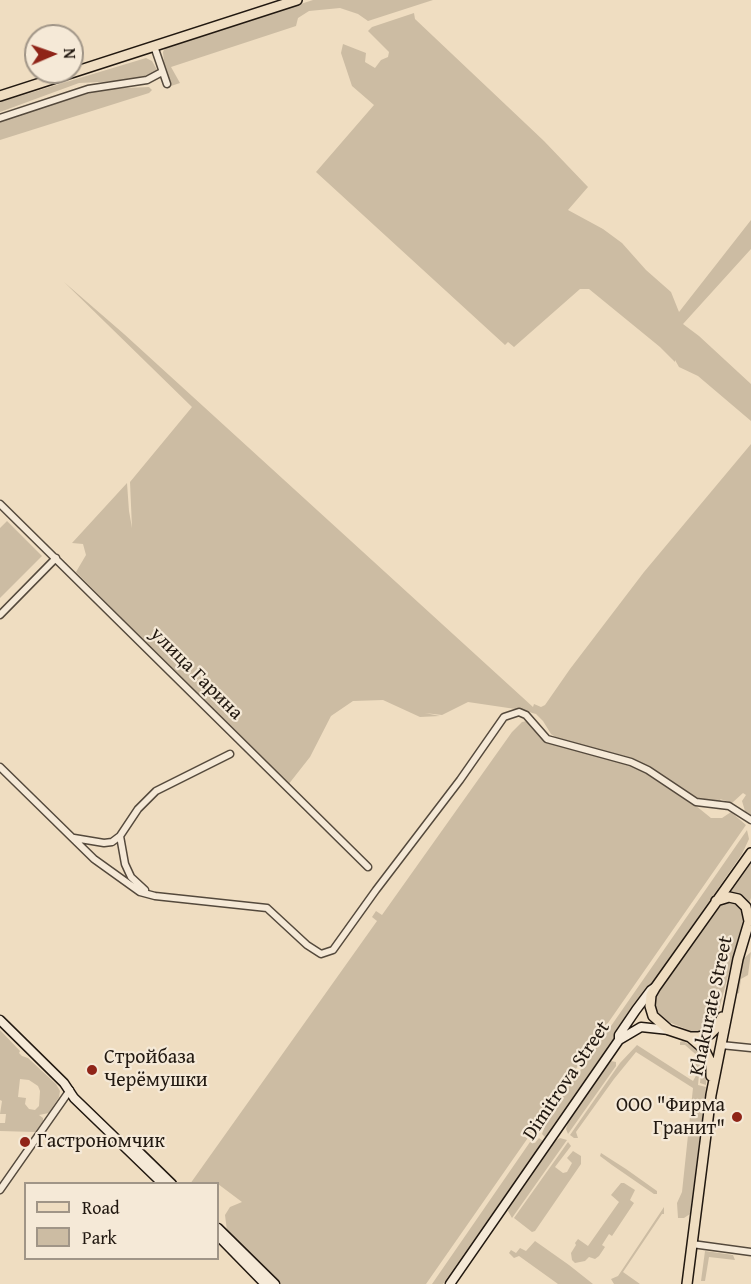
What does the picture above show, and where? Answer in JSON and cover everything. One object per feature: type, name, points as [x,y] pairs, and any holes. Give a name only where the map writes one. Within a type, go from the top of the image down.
[{"type":"main road","points":[[2,94],[297,0]]},
{"type":"main road","name":"Dimitrova Street","points":[[450,1284],[619,1040],[619,1035],[630,1019],[651,990],[655,988],[751,854]]},
{"type":"main road","points":[[716,901],[729,897],[738,899],[746,907],[750,918]]},
{"type":"main road","name":"Khakurate Street","points":[[687,1284],[711,1095],[729,1001],[750,918]]},
{"type":"main road","points":[[655,988],[650,1001],[651,1011],[669,1030]]},
{"type":"main road","points":[[690,1037],[705,1036],[716,1029],[729,1001]]},
{"type":"main road","points":[[0,1020],[70,1090],[79,1095],[170,1182]]},
{"type":"main road","points":[[619,1040],[641,1027],[669,1030],[690,1037],[704,1049],[709,1058],[712,1070],[711,1095]]},
{"type":"main road","points":[[70,1090],[74,1098],[161,1182]]},
{"type":"main road","points":[[219,1229],[275,1284]]},
{"type":"main road","points":[[219,1237],[266,1284]]},
{"type":"street","points":[[154,46],[167,84]]},
{"type":"street","points":[[0,118],[88,89],[147,80],[162,72]]},
{"type":"street","name":"улица Гарина","points":[[0,504],[368,867]]},
{"type":"street","points":[[0,615],[56,558]]},
{"type":"street","points":[[0,767],[93,859],[140,892],[156,896],[267,908],[317,953],[329,953],[460,780],[504,717],[519,712],[526,715],[547,739],[631,762],[648,770],[696,802],[729,806],[751,820]]},
{"type":"street","points":[[73,838],[104,843],[112,842],[120,836],[138,809],[156,791],[230,754]]},
{"type":"street","points":[[120,836],[124,864],[131,877],[139,886],[156,896]]},
{"type":"street","points":[[721,1046],[751,1048]]},
{"type":"street","points":[[1,1189],[70,1090]]},
{"type":"street","points":[[692,1244],[751,1252]]},
{"type":"green space","points":[[313,0],[433,0],[368,21],[358,14],[340,8],[309,11],[298,18],[296,26],[171,67],[180,83],[171,86],[164,63],[165,48]]},
{"type":"green space","points":[[414,13],[415,19],[544,141],[588,187],[568,210],[603,229],[622,243],[646,270],[671,292],[679,312],[751,220],[751,249],[683,324],[751,384],[751,421],[698,376],[679,367],[675,360],[675,362],[660,347],[589,289],[580,289],[514,347],[508,342],[505,345],[316,172],[374,105],[352,86],[341,53],[343,44],[366,53],[365,62],[375,68],[381,60],[388,57],[389,52],[368,31],[372,27]]},
{"type":"green space","points":[[146,58],[152,61],[157,70],[150,75],[121,81],[84,83],[84,77]]},
{"type":"green space","points":[[60,84],[76,84],[0,112],[0,102]]},
{"type":"green space","points":[[149,87],[152,90],[149,93],[0,140],[0,121],[103,89]]},
{"type":"green space","points":[[64,282],[533,707],[534,704],[541,707],[545,705],[644,572],[751,444],[751,815],[745,811],[742,801],[746,795],[743,793],[732,803],[720,799],[722,802],[697,800],[644,764],[560,740],[551,734],[536,714],[468,702],[442,715],[425,713],[440,716],[420,717],[383,700],[353,701],[331,716],[310,757],[288,785],[76,572],[86,555],[83,544],[72,543],[127,483],[132,528],[130,482],[192,407]]},
{"type":"green space","points":[[7,521],[42,556],[0,598],[0,528]]},
{"type":"green space","points":[[527,721],[542,738],[554,743],[631,765],[647,772],[680,793],[711,818],[722,818],[731,812],[746,825],[426,1284],[275,1284],[227,1231],[225,1215],[230,1207],[242,1202],[219,1185],[219,1182],[191,1182],[377,921],[372,917],[376,911],[382,915],[512,732],[522,722]]},
{"type":"green space","points":[[747,830],[749,839],[742,854],[545,1137],[542,1134],[545,1126],[543,1124]]},
{"type":"green space","points":[[751,858],[749,904],[739,895],[724,894]]},
{"type":"green space","points":[[730,900],[742,906],[744,916],[716,1021],[706,1031],[696,1033],[661,1019],[654,1003],[656,997],[720,903]]},
{"type":"green space","points":[[751,952],[748,975],[741,979],[739,993],[734,995],[743,959]]},
{"type":"green space","points":[[0,1030],[20,1051],[19,1053],[28,1058],[56,1084],[60,1091],[49,1113],[39,1115],[43,1121],[35,1132],[0,1131],[0,1123],[5,1123],[6,1114],[0,1114],[2,1101],[0,1100]],"holes":[[[20,1079],[29,1080],[38,1086],[40,1091],[39,1106],[35,1110],[29,1109],[25,1104],[26,1098],[18,1097]]]},
{"type":"green space","points":[[683,1041],[699,1050],[707,1063],[706,1085],[700,1083],[702,1064],[700,1058],[685,1045],[680,1045]]},
{"type":"green space","points":[[637,1045],[693,1081],[698,1072],[695,1063],[700,1064],[698,1085],[706,1087],[690,1214],[684,1218],[678,1218],[677,1203],[682,1192],[693,1088],[636,1052],[576,1132],[578,1138],[570,1135],[620,1063]]},
{"type":"green space","points":[[611,1061],[616,1062],[616,1066],[568,1134],[566,1129],[568,1122]]},
{"type":"green space","points":[[539,1138],[543,1141],[443,1284],[432,1284],[530,1142],[535,1143]]},
{"type":"green space","points":[[560,1138],[567,1140],[512,1218],[508,1211],[510,1206],[555,1141]]},
{"type":"green space","points":[[568,1142],[571,1146],[555,1167],[563,1173],[567,1172],[572,1163],[567,1158],[573,1151],[581,1156],[581,1164],[535,1231],[532,1232],[514,1218]]},
{"type":"green space","points":[[601,1153],[657,1191],[657,1194],[612,1165],[600,1156]]},
{"type":"green space","points":[[621,1183],[635,1190],[630,1200],[634,1203],[612,1236],[609,1234],[602,1245],[605,1247],[599,1256],[595,1259],[589,1257],[585,1261],[575,1263],[571,1253],[575,1243],[578,1239],[588,1246],[619,1202],[611,1195]]},
{"type":"green space","points":[[664,1207],[664,1214],[623,1272],[640,1284],[614,1284],[611,1279],[618,1276]]},
{"type":"green space","points":[[535,1241],[593,1284],[558,1284],[519,1256],[514,1258],[509,1253],[511,1250],[516,1253],[520,1248],[526,1251]]},
{"type":"green space","points":[[705,1251],[733,1255],[735,1260],[709,1257],[705,1281],[701,1281]]},
{"type":"place","name":"Стройбаза Черёмушки","points":[[92,1070]]},
{"type":"place","name":"ООО \"Фирма Гранит\"","points":[[737,1117]]},
{"type":"place","name":"Гастрономчик","points":[[25,1142]]}]
